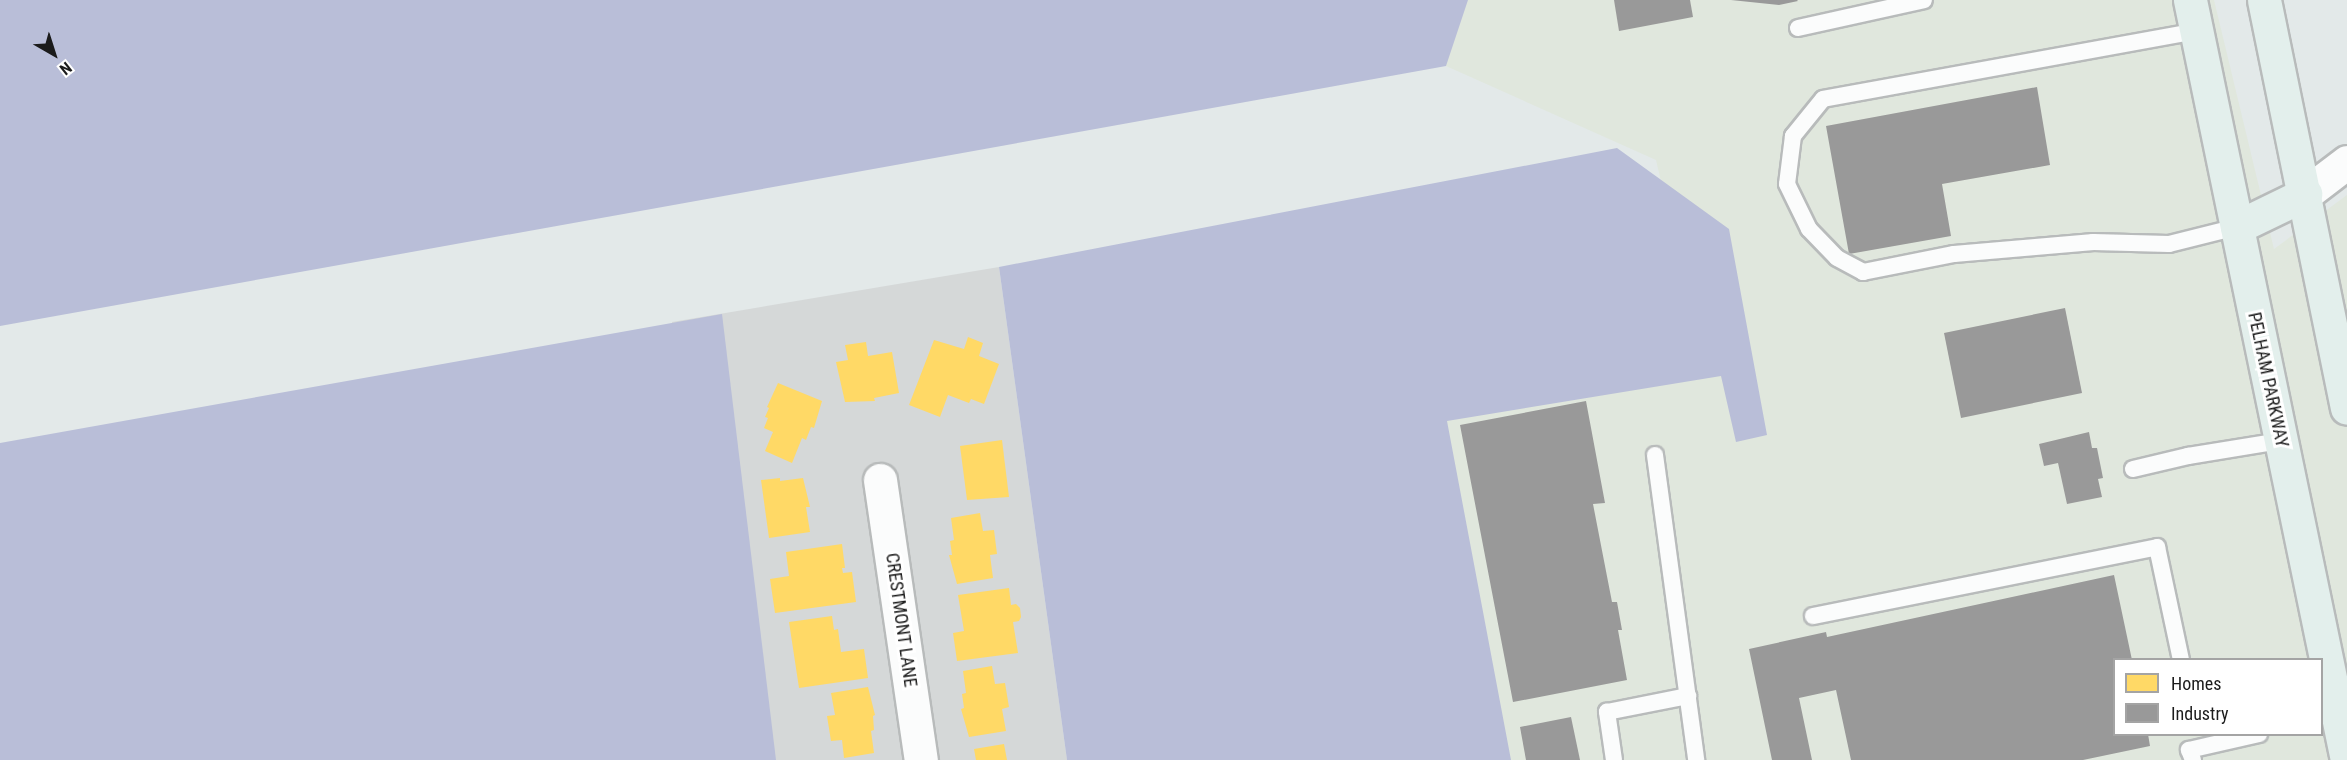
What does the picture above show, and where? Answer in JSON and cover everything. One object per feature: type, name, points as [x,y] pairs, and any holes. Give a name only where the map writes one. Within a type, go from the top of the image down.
[{"type":"main road","points":[[2264,0],[2347,408]]},
{"type":"main road","name":"PELHAM PARKWAY","points":[[2194,15],[2281,441],[2319,658]]},
{"type":"main road","points":[[2237,227],[2305,194]]},
{"type":"main road","name":"PELHAM PARKWAY","points":[[2323,679],[2330,719],[2347,760]]},
{"type":"street","points":[[2305,194],[2347,162]]},
{"type":"street","name":"CRESTMONT LANE","points":[[880,480],[921,760]]},
{"type":"lane","points":[[1798,28],[1924,0]]},
{"type":"lane","points":[[2194,15],[1823,99],[1793,136],[1787,184],[1809,229],[1837,258],[1863,272],[1954,254],[2092,242],[2169,244],[2237,227]]},
{"type":"lane","points":[[2133,469],[2188,456],[2281,441]]},
{"type":"lane","points":[[1655,455],[1696,760]]},
{"type":"lane","points":[[1813,616],[2157,547],[2181,658]]},
{"type":"lane","points":[[1614,760],[1607,712],[1688,696]]},
{"type":"lane","points":[[2196,747],[2254,736]]},
{"type":"shaded area","points":[[0,0],[1468,0],[1446,66],[0,326]]},
{"type":"shaded area","points":[[1446,0],[2214,0],[2274,249],[2347,195],[2347,760],[1474,760],[1409,407],[1699,344],[1656,160],[1446,66]]},
{"type":"shaded area","points":[[1617,148],[1729,229],[1767,435],[1736,442],[1721,376],[1447,421],[1511,760],[1067,760],[999,267]]},
{"type":"shaded area","points":[[999,267],[1067,760],[735,760],[672,322]]},
{"type":"shaded area","points":[[722,314],[776,760],[0,760],[0,443]]},
{"type":"building: Homes","points":[[968,337],[983,343],[979,356],[999,364],[984,404],[971,399],[969,403],[948,395],[940,417],[909,405],[934,340],[964,349]]},
{"type":"building: Homes","points":[[866,342],[868,356],[892,352],[899,393],[874,398],[875,401],[845,402],[836,362],[848,360],[845,345]]},
{"type":"building: Homes","points":[[778,383],[822,401],[814,428],[811,427],[806,440],[802,438],[792,463],[765,451],[773,432],[764,428],[768,418],[765,417]]},
{"type":"building: Homes","points":[[1002,440],[1009,497],[967,500],[960,446]]},
{"type":"building: Homes","points":[[780,478],[780,481],[803,478],[810,507],[806,507],[810,532],[769,538],[761,480]]},
{"type":"building: Homes","points":[[980,513],[983,531],[994,530],[997,554],[990,555],[993,578],[957,584],[949,555],[952,555],[950,541],[954,540],[951,518]]},
{"type":"building: Homes","points":[[842,544],[845,568],[842,568],[843,573],[852,572],[856,602],[775,613],[770,579],[789,576],[786,552]]},
{"type":"building: Homes","points":[[1009,588],[1011,605],[1016,604],[1020,608],[1019,621],[1013,622],[1018,653],[957,661],[953,633],[964,631],[958,595]]},
{"type":"building: Homes","points":[[832,616],[834,630],[838,629],[841,652],[864,649],[868,678],[799,688],[789,622]]},
{"type":"building: Homes","points":[[992,666],[995,684],[1005,683],[1009,707],[1002,709],[1006,731],[969,737],[961,709],[964,708],[962,694],[966,693],[963,671]]},
{"type":"building: Homes","points":[[868,687],[875,715],[873,716],[874,730],[871,731],[874,753],[844,758],[842,740],[831,741],[827,716],[835,715],[831,693]]},
{"type":"building: Homes","points":[[1004,744],[1007,760],[976,760],[974,749]]},
{"type":"building: Industry","points":[[1614,0],[1690,0],[1693,17],[1619,31]]},
{"type":"building: Industry","points":[[1731,0],[1797,0],[1798,1],[1779,5]]},
{"type":"building: Industry","points":[[2037,87],[2050,165],[1942,184],[1951,236],[1849,254],[1826,126]]},
{"type":"building: Industry","points":[[2065,308],[2082,393],[1961,418],[1944,333]]},
{"type":"building: Industry","points":[[1586,401],[1605,503],[1593,504],[1612,602],[1617,602],[1622,630],[1618,630],[1627,680],[1513,702],[1460,425]]},
{"type":"building: Industry","points":[[2089,432],[2092,448],[2097,448],[2103,478],[2098,479],[2102,497],[2067,504],[2058,463],[2044,466],[2039,444]]},
{"type":"building: Industry","points":[[2114,575],[2132,658],[2113,658],[2113,736],[2148,736],[2150,746],[2083,760],[1851,760],[1836,690],[1799,698],[1812,760],[1772,760],[1749,649],[1826,632],[1827,637]]},
{"type":"building: Industry","points":[[1571,717],[1580,760],[1526,760],[1520,727]]}]
